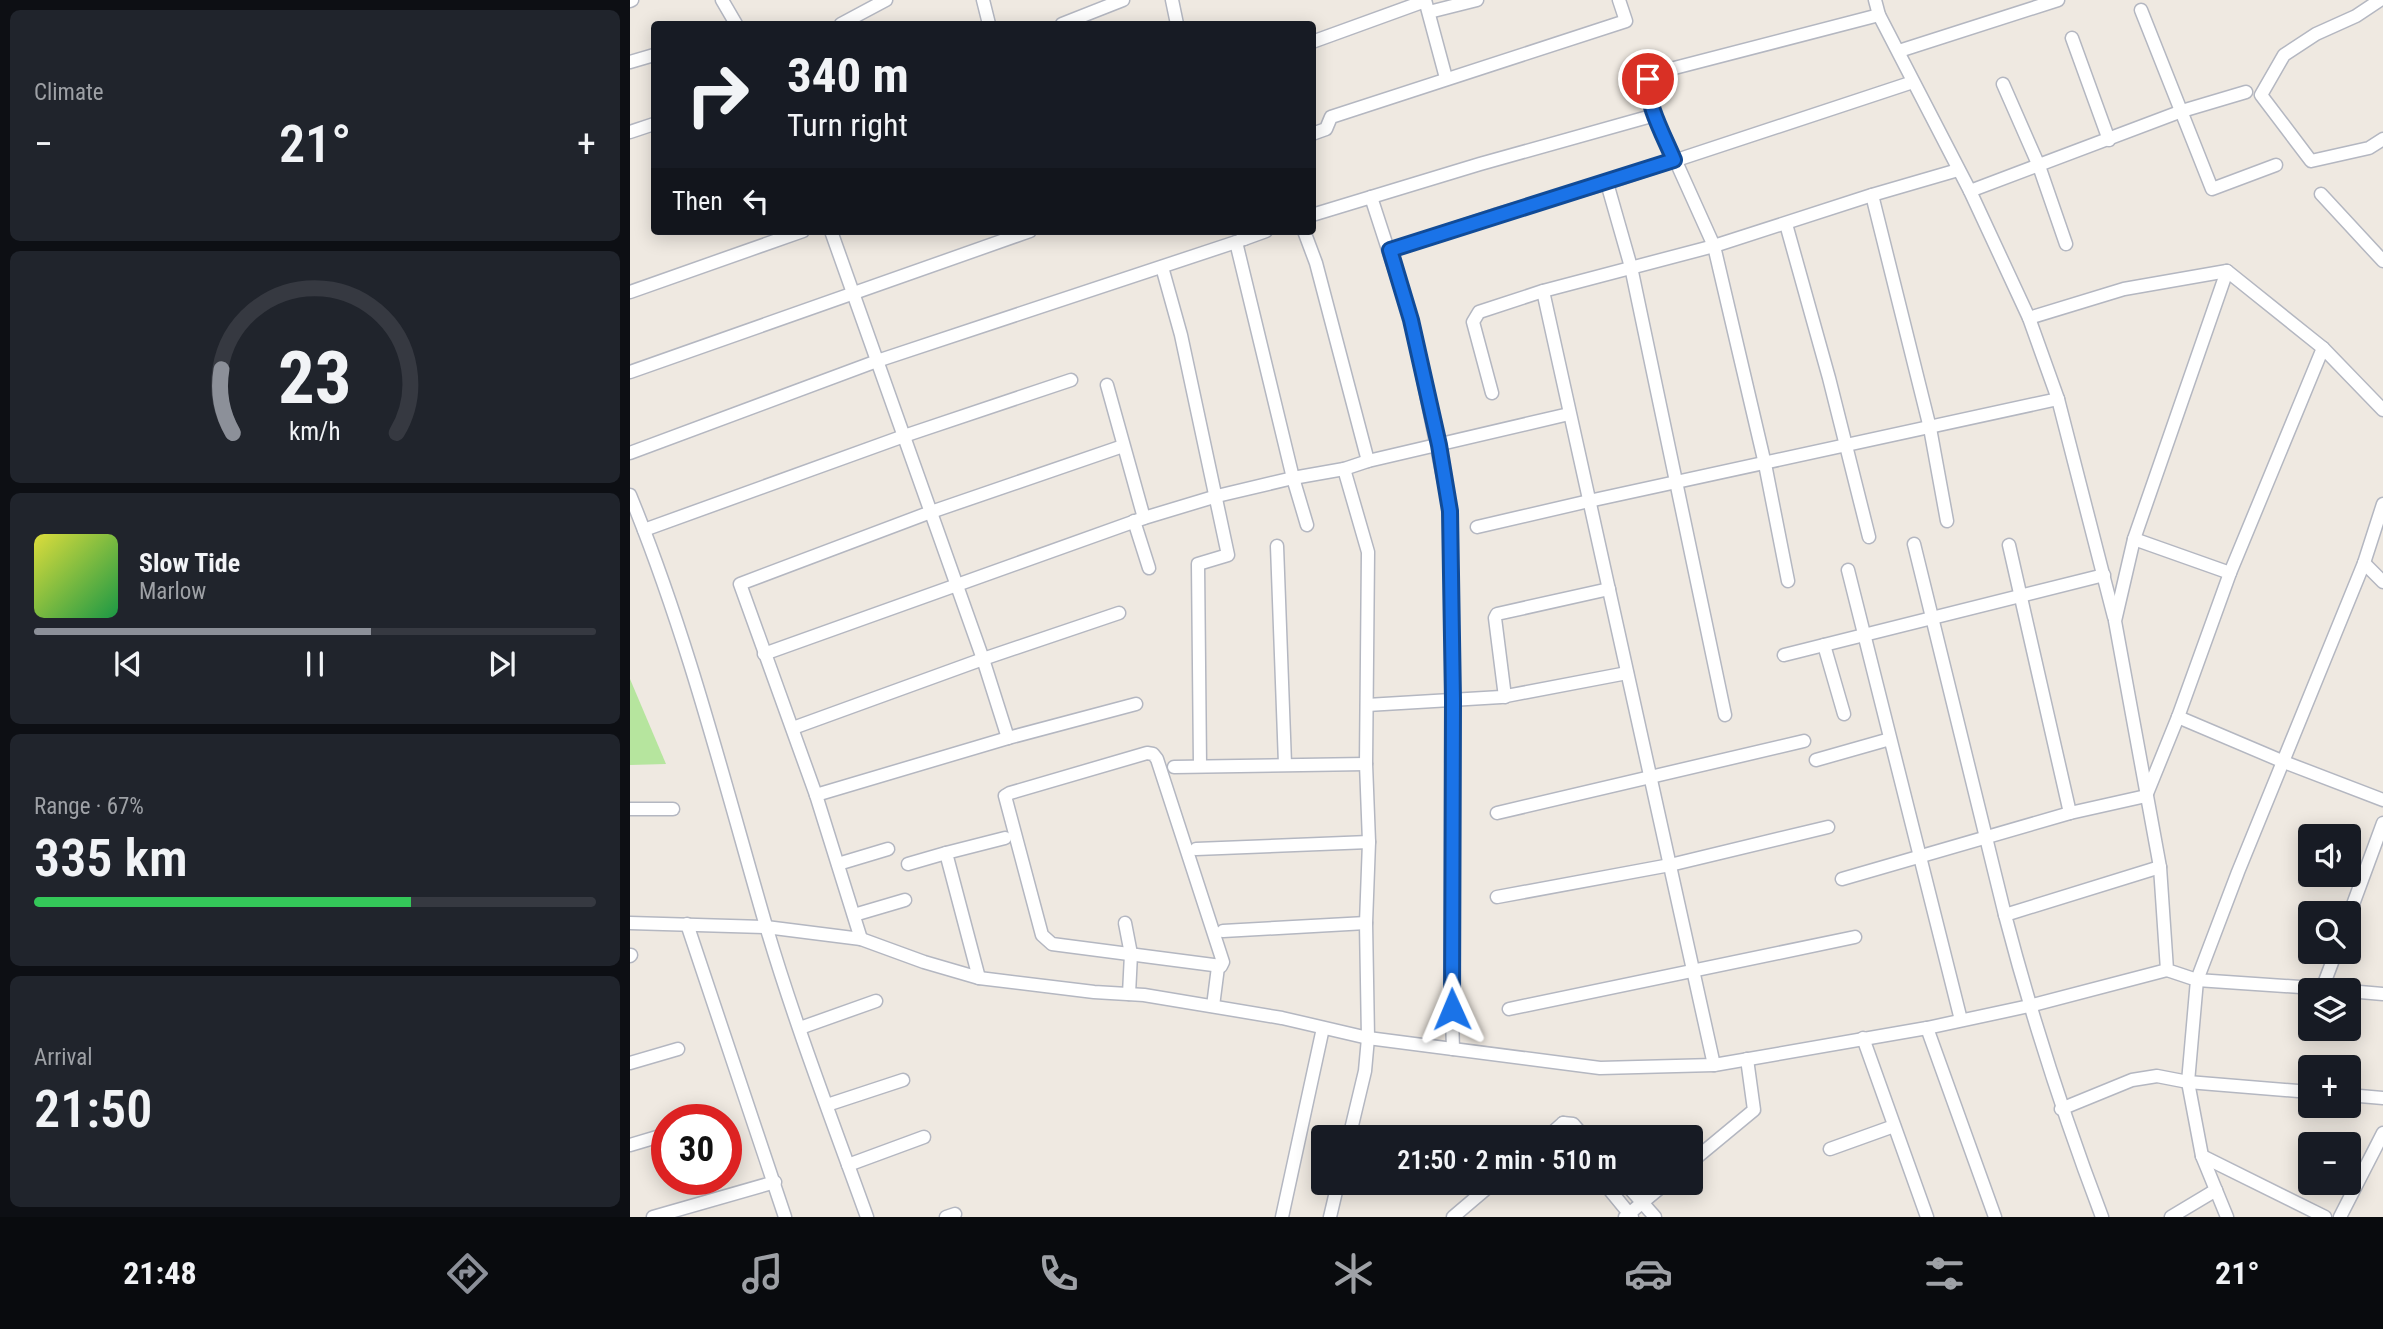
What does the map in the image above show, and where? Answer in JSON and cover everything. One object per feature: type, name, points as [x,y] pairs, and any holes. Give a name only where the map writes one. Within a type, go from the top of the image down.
[{"type":"street","points":[[723,0],[734,21]]},
{"type":"street","points":[[847,21],[886,0]]},
{"type":"street","points":[[983,0],[988,21]]},
{"type":"street","points":[[1070,21],[1123,0]]},
{"type":"street","points":[[1316,41],[1426,4],[1477,0]]},
{"type":"street","points":[[1316,133],[1326,130],[1331,117],[1626,21],[1619,0]]},
{"type":"street","points":[[1875,0],[1879,15],[1970,191],[2029,318],[2058,399],[2115,621],[2160,867],[2167,970]]},
{"type":"street","points":[[1899,51],[2058,0]]},
{"type":"street","points":[[2380,0],[2356,16],[2316,34],[2284,55],[2261,95],[2311,161],[2369,148],[2383,139]]},
{"type":"street","points":[[1177,1],[1177,21]]},
{"type":"street","points":[[1426,4],[1446,78]]},
{"type":"street","points":[[2141,10],[2212,189],[2276,165]]},
{"type":"street","points":[[1788,581],[1765,464],[1714,246],[1655,115],[1647,87],[1648,79],[1655,73],[1879,15]]},
{"type":"street","points":[[2072,38],[2109,140]]},
{"type":"street","points":[[630,62],[651,56]]},
{"type":"street","points":[[1390,250],[1495,215],[1607,183],[1913,82]]},
{"type":"street","points":[[2003,84],[2039,166],[2066,244]]},
{"type":"street","points":[[1970,191],[2182,111],[2246,92]]},
{"type":"street","points":[[1316,214],[1655,115]]},
{"type":"street","points":[[630,132],[651,125]]},
{"type":"street","points":[[1492,393],[1473,321],[1479,312],[1543,291],[1714,246],[1958,170]]},
{"type":"street","points":[[1607,183],[1631,267],[1725,715]]},
{"type":"street","points":[[2321,194],[2383,261]]},
{"type":"street","points":[[1871,195],[1930,428],[1947,521]]},
{"type":"street","points":[[1371,197],[1411,320],[1439,445],[1450,511],[1453,1049]]},
{"type":"street","points":[[1786,224],[1869,537]]},
{"type":"street","points":[[630,292],[792,235]]},
{"type":"street","points":[[832,235],[983,659],[1008,738]]},
{"type":"street","points":[[630,372],[1019,235]]},
{"type":"street","points":[[1306,235],[1316,262],[1368,461]]},
{"type":"street","points":[[630,453],[877,362],[1162,267],[1241,237],[1293,478],[1307,525]]},
{"type":"street","points":[[1162,267],[1181,335],[1228,555],[1198,564],[1199,765]]},
{"type":"street","points":[[2029,318],[2124,289],[2227,271],[2323,348],[2383,410]]},
{"type":"street","points":[[2115,621],[2134,539],[2227,271]]},
{"type":"street","points":[[1543,291],[1714,1065]]},
{"type":"street","points":[[2146,796],[2230,573],[2323,348]]},
{"type":"street","points":[[644,530],[904,436],[1071,380]]},
{"type":"street","points":[[1107,385],[1149,568]]},
{"type":"street","points":[[1477,527],[2058,399]]},
{"type":"street","points":[[764,654],[1139,519],[1217,496],[1343,469],[1569,414]]},
{"type":"street","points":[[861,939],[816,795],[740,584],[931,512],[1123,446]]},
{"type":"street","points":[[1343,469],[1368,551],[1368,1038],[1365,1070],[1352,1125]]},
{"type":"street","points":[[630,495],[723,769],[766,927],[867,1217]]},
{"type":"street","points":[[2227,1217],[2202,1156],[2188,1082],[2197,980],[2364,563],[2383,505]]},
{"type":"street","points":[[2134,539],[2230,573]]},
{"type":"street","points":[[1914,544],[1985,839],[2029,1006],[2062,1109],[2102,1217]]},
{"type":"street","points":[[2009,545],[2070,813]]},
{"type":"street","points":[[1277,546],[1285,764]]},
{"type":"street","points":[[2364,563],[2383,582]]},
{"type":"street","points":[[1848,570],[1961,1020]]},
{"type":"street","points":[[1784,655],[2104,575]]},
{"type":"street","points":[[1505,697],[1495,618],[1497,614],[1609,589]]},
{"type":"street","points":[[793,728],[1119,613]]},
{"type":"street","points":[[1824,645],[1844,714]]},
{"type":"street","points":[[1367,705],[1505,697],[1627,673]]},
{"type":"street","points":[[816,795],[1008,738],[1136,704]]},
{"type":"street","points":[[2178,717],[2383,800]]},
{"type":"street","points":[[1816,760],[1890,739]]},
{"type":"street","points":[[1497,813],[1804,741]]},
{"type":"street","points":[[1213,1006],[1218,967],[1223,962],[1157,759],[1153,754],[1147,753],[1005,796],[1045,940],[1052,944],[1218,967]]},
{"type":"street","points":[[1174,767],[1366,764]]},
{"type":"street","points":[[1842,879],[2070,813],[2146,796]]},
{"type":"street","points":[[630,809],[673,809]]},
{"type":"street","points":[[2354,901],[2383,823]]},
{"type":"street","points":[[1497,897],[1670,865],[1828,827]]},
{"type":"street","points":[[908,864],[1005,838]]},
{"type":"street","points":[[1196,849],[1369,842]]},
{"type":"street","points":[[838,864],[888,849]]},
{"type":"street","points":[[946,853],[979,978]]},
{"type":"street","points":[[2005,915],[2160,867]]},
{"type":"street","points":[[854,915],[905,900]]},
{"type":"street","points":[[630,923],[766,927],[861,939],[979,978],[1213,1006],[1282,1018],[1368,1038],[1600,1068],[1714,1065],[1927,1028],[2029,1006],[2167,970],[2197,980],[2298,987]]},
{"type":"street","points":[[1125,923],[1131,954],[1129,994]]},
{"type":"street","points":[[1223,931],[1366,923]]},
{"type":"street","points":[[687,924],[785,1217]]},
{"type":"street","points":[[1508,1009],[1855,937]]},
{"type":"street","points":[[2361,992],[2383,994]]},
{"type":"street","points":[[800,1028],[876,1001]]},
{"type":"street","points":[[1282,1217],[1323,1028]]},
{"type":"street","points":[[1927,1028],[1995,1217]]},
{"type":"street","points":[[1863,1038],[1923,1216]]},
{"type":"street","points":[[630,1062],[678,1049]]},
{"type":"street","points":[[1703,1152],[1754,1110],[1747,1059]]},
{"type":"street","points":[[2062,1109],[2132,1080],[2157,1076],[2188,1082],[2298,1091]]},
{"type":"street","points":[[827,1105],[902,1080]]},
{"type":"street","points":[[2361,1096],[2383,1098]]},
{"type":"street","points":[[1560,1125],[1563,1122]]},
{"type":"street","points":[[1563,1122],[1574,1125]]},
{"type":"street","points":[[1830,1149],[1894,1126]]},
{"type":"street","points":[[2340,1217],[2383,1133]]},
{"type":"street","points":[[848,1165],[924,1137]]},
{"type":"street","points":[[630,1145],[651,1139]]},
{"type":"street","points":[[2202,1156],[2325,1217]]},
{"type":"street","points":[[653,1217],[775,1182]]},
{"type":"street","points":[[2171,1217],[2216,1191]]},
{"type":"street","points":[[1330,1217],[1335,1195]]},
{"type":"street","points":[[1453,1217],[1479,1195]]},
{"type":"street","points":[[1613,1195],[1629,1216],[1651,1195]]},
{"type":"street","points":[[1635,1195],[1654,1217]]},
{"type":"green space","points":[[630,679],[666,764],[630,765]]},
{"type":"route","points":[[1452,1009],[1453,701],[1450,511],[1439,445],[1411,320],[1390,250],[1674,160],[1655,115],[1647,87],[1648,79]]}]
